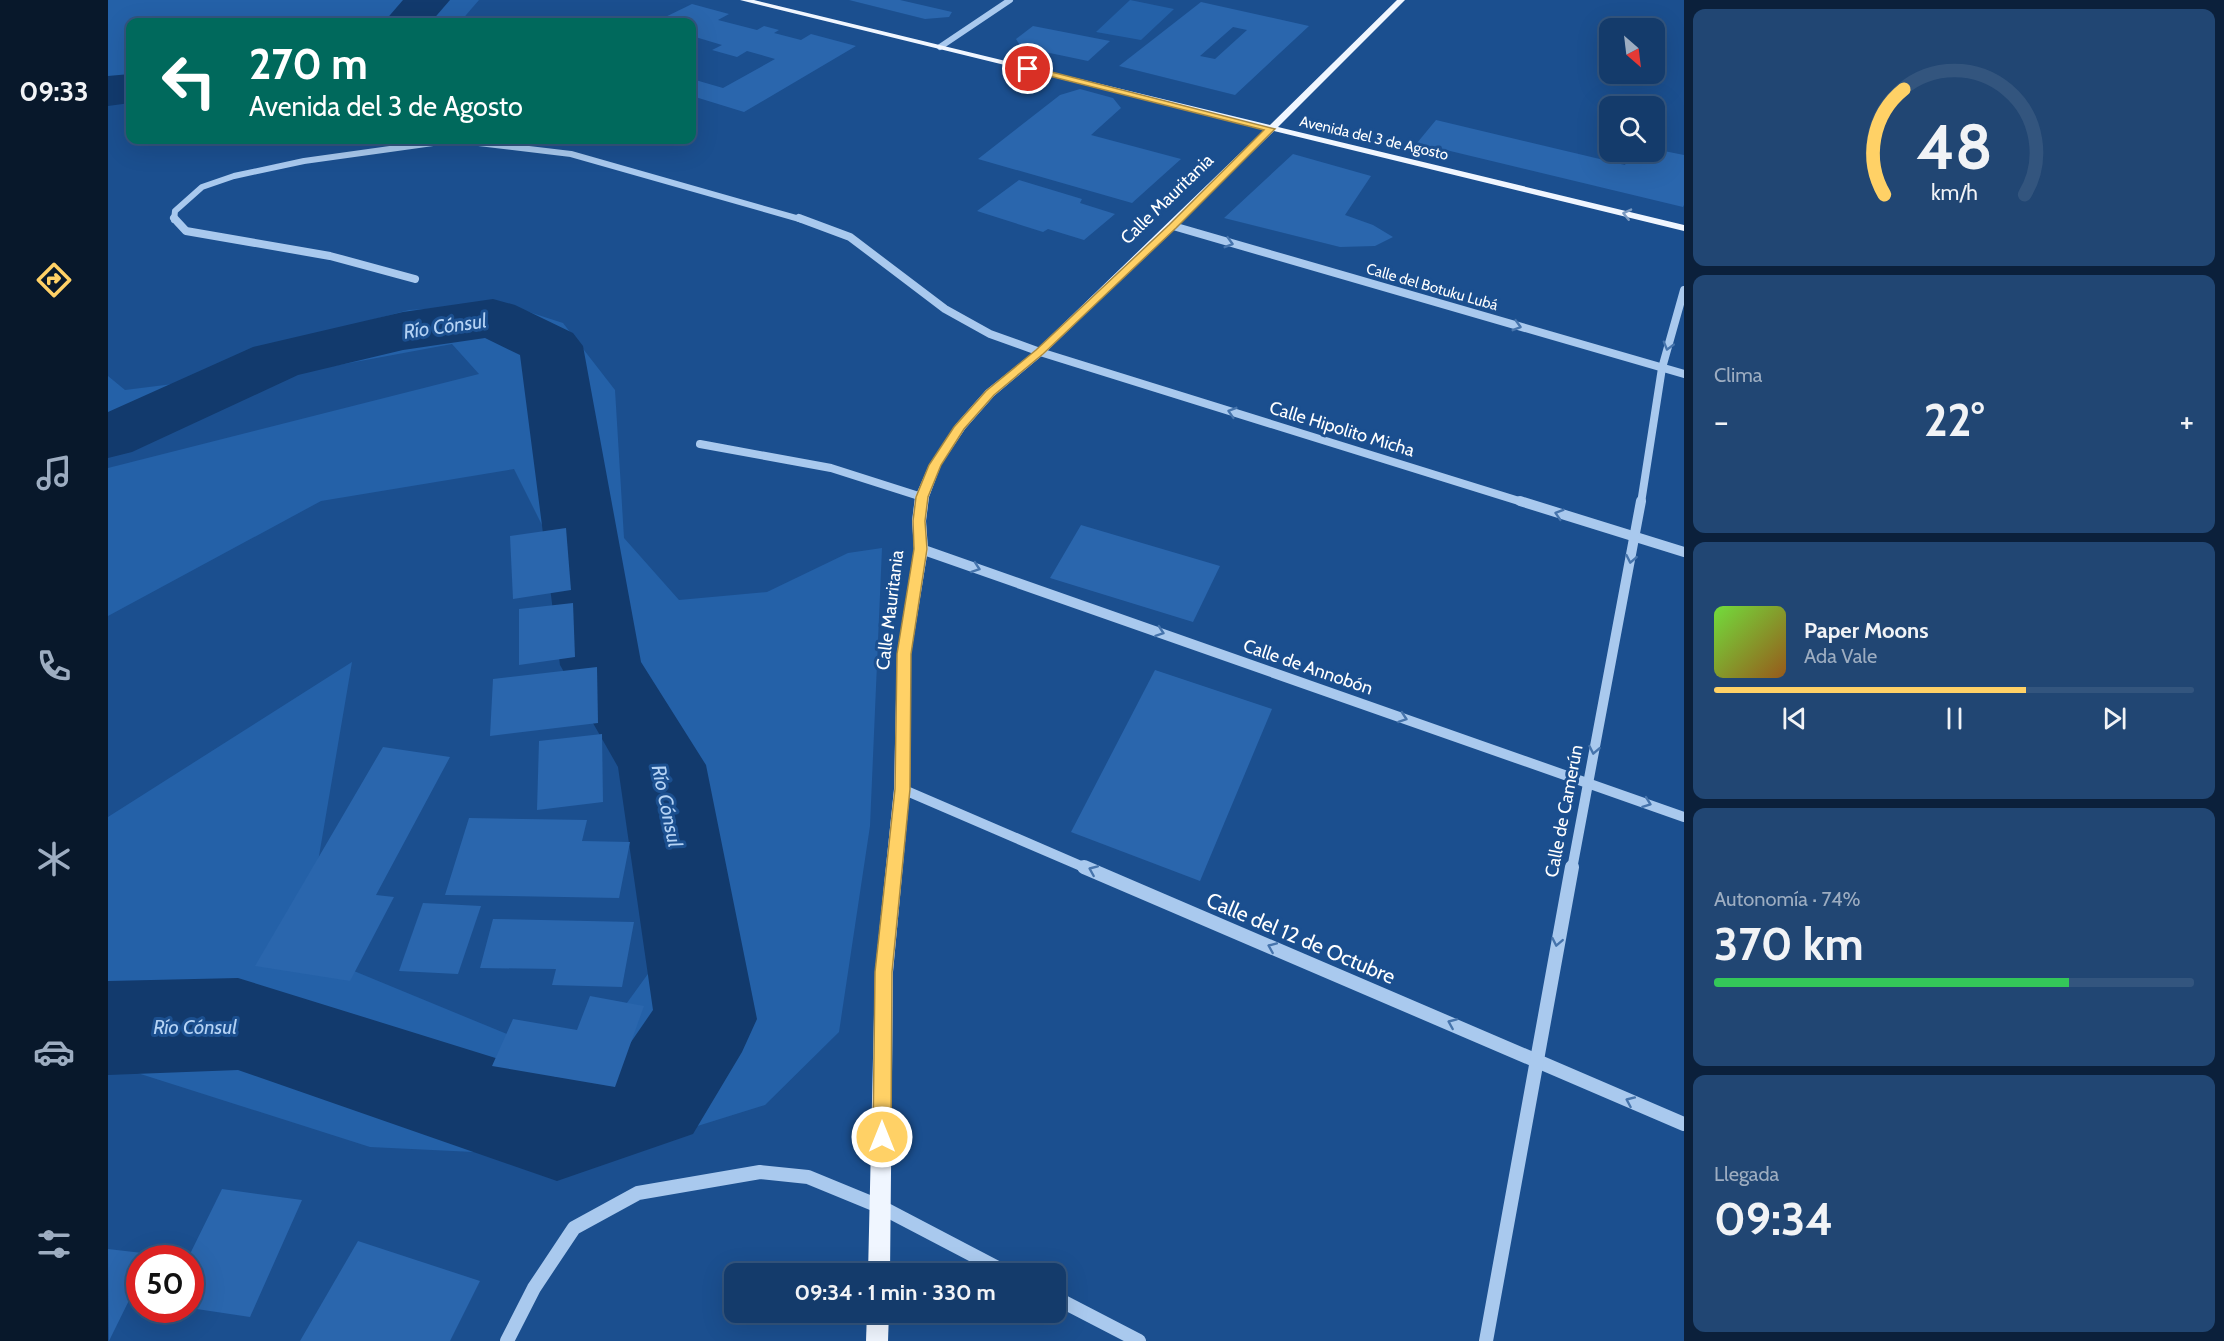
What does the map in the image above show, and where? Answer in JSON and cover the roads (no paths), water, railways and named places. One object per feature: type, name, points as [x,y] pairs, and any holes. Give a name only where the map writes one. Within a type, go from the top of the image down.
[{"type":"main road","name":"Avenida del 3 de Agosto","points":[[744,0],[1684,228]]},
{"type":"main road","name":"Calle Mauritania","points":[[879,1263],[884,972],[902,789],[904,654],[921,549],[919,521],[922,497],[935,465],[960,427],[990,393],[1040,352],[1173,226],[1401,0]]},
{"type":"main road","points":[[877,1341],[878,1323]]},
{"type":"street","points":[[940,47],[1010,0]]},
{"type":"street","name":"Calle Hipolito Micha","points":[[415,279],[326,254],[186,231],[174,220],[175,211],[202,187],[234,176],[304,161],[426,144]]},
{"type":"street","name":"Calle Hipolito Micha","points":[[487,144],[571,154],[610,163],[793,216],[850,237],[945,309],[990,334],[1040,352],[1684,552]]},
{"type":"street","name":"Calle del Botuku Lubá","points":[[1173,226],[1684,374]]},
{"type":"street","name":"Calle de Camerún","points":[[1486,1341],[1536,1059],[1635,538],[1662,368],[1684,290]]},
{"type":"street","points":[[700,444],[831,468],[922,497]]},
{"type":"street","name":"Calle de Annobón","points":[[921,549],[1684,817]]},
{"type":"street","name":"Calle del 12 de Octubre","points":[[902,789],[1684,1124]]},
{"type":"street","points":[[507,1341],[534,1288],[574,1228],[638,1193],[760,1172],[808,1177],[881,1207],[988,1263]]},
{"type":"street","points":[[1066,1303],[1139,1341]]},
{"type":"waterway","name":"Río Cónsul","points":[[410,18],[428,0]]},
{"type":"waterway","name":"Río Cónsul","points":[[108,91],[126,89]]},
{"type":"waterway","name":"Río Cónsul","points":[[108,437],[276,361],[403,331],[493,318],[551,346],[601,665],[662,765],[706,1019],[655,1098],[557,1129],[238,1024],[108,1028]]}]
